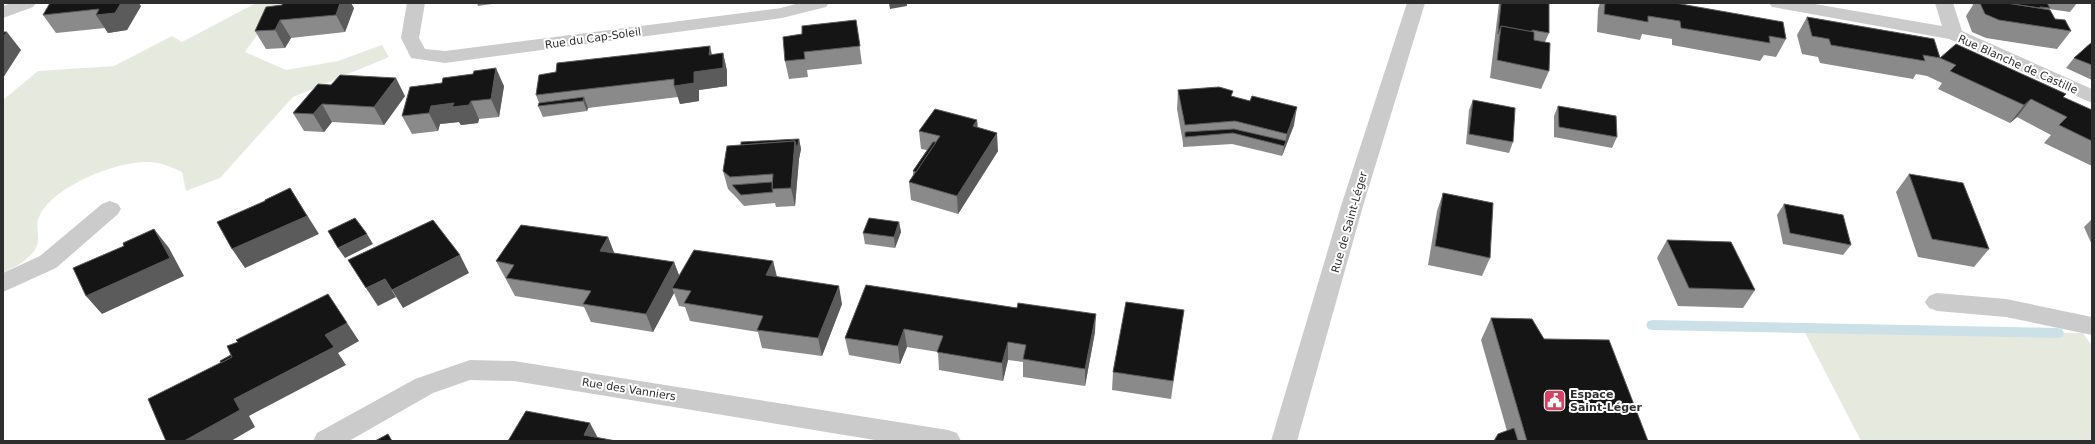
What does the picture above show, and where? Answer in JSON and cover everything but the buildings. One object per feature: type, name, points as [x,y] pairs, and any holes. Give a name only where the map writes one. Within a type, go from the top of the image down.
[{"type":"street","points":[[3,13],[27,3]]},
{"type":"street","name":"Rue du Cap-Soleil","points":[[416,3],[410,38],[418,54],[446,57],[782,13],[820,3]]},
{"type":"street","name":"Rue de Saint-Léger","points":[[1284,441],[1352,206],[1416,3]]},
{"type":"street","name":"Rue Blanche de Castille","points":[[1778,3],[1804,5],[1954,34],[2092,97]]},
{"type":"street","points":[[1944,3],[1954,34]]},
{"type":"street","points":[[3,283],[48,262],[110,209]]},
{"type":"street","points":[[1937,302],[2006,308],[2092,326]]},
{"type":"street","name":"Rue des Vanniers","points":[[326,441],[424,386],[470,370],[514,371],[948,441]]},
{"type":"shaded area","points":[[256,3],[310,3],[277,7],[245,52],[286,70],[338,61],[382,45],[389,57],[293,97],[220,178],[186,191],[182,172],[158,163],[150,162],[121,166],[86,178],[55,197],[44,208],[38,220],[38,241],[34,251],[25,260],[3,273],[3,100],[38,71],[114,66],[172,36],[182,42]]},
{"type":"shaded area","points":[[1803,329],[2083,333],[2092,346],[2092,441],[1861,441]]},
{"type":"waterway","points":[[1653,325],[2057,333]]},
{"type":"place","name":"Espace Saint-Léger","points":[[1554,400]]}]
